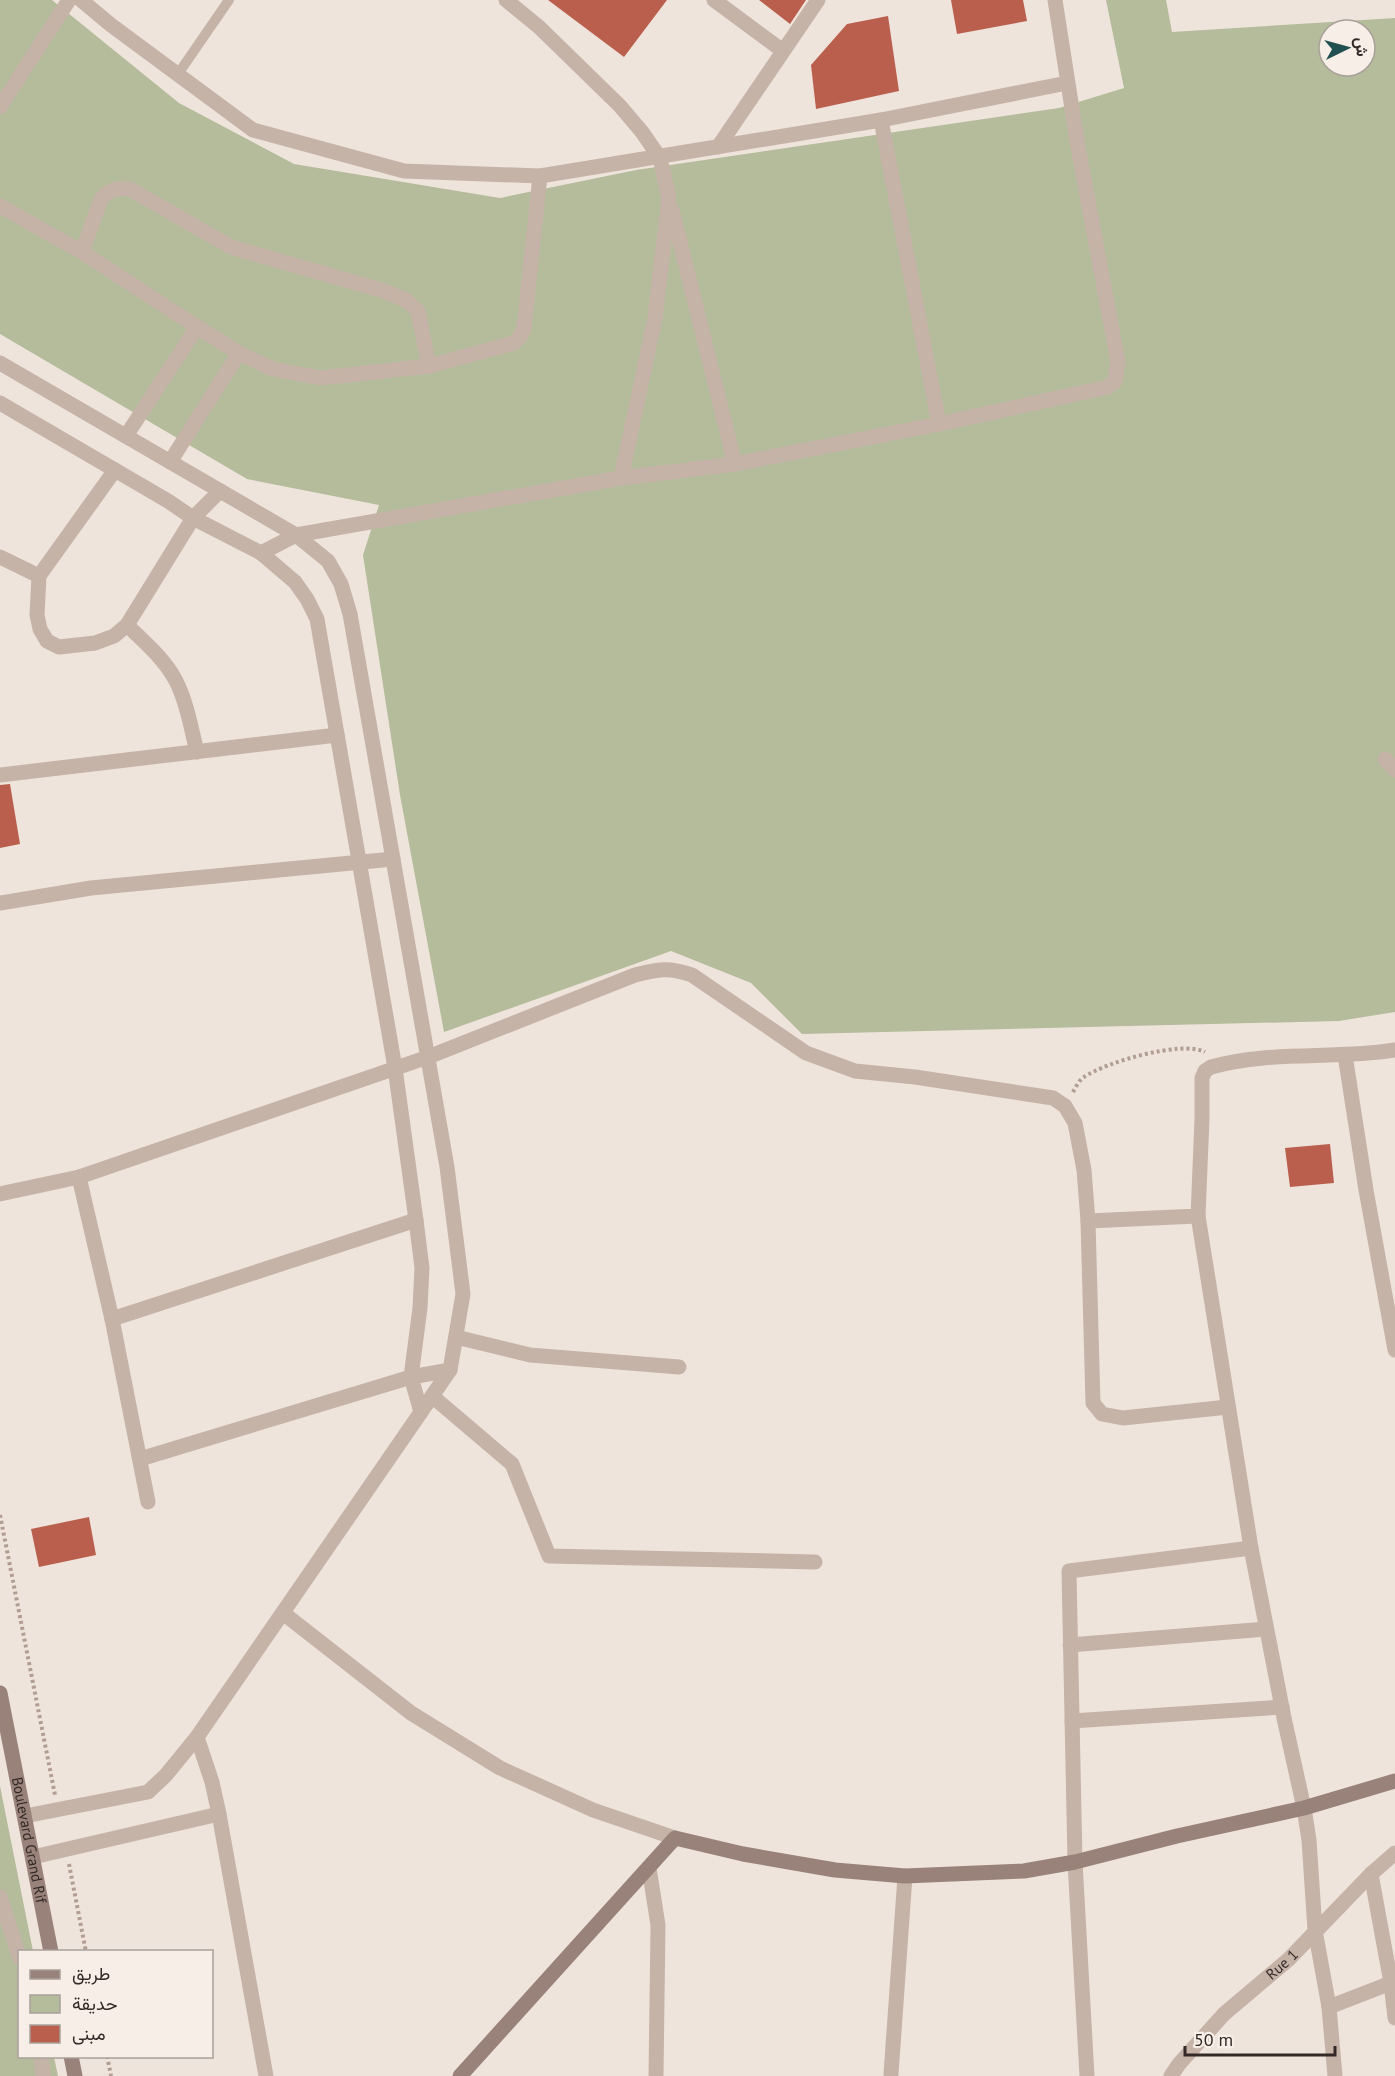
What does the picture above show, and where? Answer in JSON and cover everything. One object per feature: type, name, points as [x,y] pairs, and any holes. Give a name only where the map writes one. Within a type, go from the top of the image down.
[{"type":"street","points":[[1,103],[69,0]]},
{"type":"street","points":[[81,0],[111,25],[253,130],[404,171],[540,176],[881,120],[1067,83]]},
{"type":"street","points":[[506,0],[539,27],[620,106],[660,158],[735,464]]},
{"type":"street","points":[[714,0],[783,51]]},
{"type":"street","points":[[718,147],[818,0]]},
{"type":"street","points":[[261,553],[296,535],[621,478],[735,464],[939,424],[1108,387],[1115,381],[1118,362],[1067,83],[1055,0]]},
{"type":"street","points":[[881,120],[939,424]]},
{"type":"street","points":[[0,206],[82,252],[240,353],[273,369],[321,378],[429,366],[514,343],[524,328],[540,176]]},
{"type":"street","points":[[82,252],[100,199],[107,192],[118,188],[130,189],[231,247],[381,290],[406,300],[418,311],[429,366]]},
{"type":"street","points":[[621,478],[655,318],[669,198]]},
{"type":"street","points":[[126,436],[197,327]]},
{"type":"street","points":[[170,462],[240,353]]},
{"type":"street","points":[[0,363],[296,535],[328,561],[341,585],[350,614],[447,1167],[463,1294],[450,1370],[197,1737],[166,1775],[148,1792],[25,1816]]},
{"type":"street","points":[[0,403],[193,518],[261,553],[295,582],[317,619],[395,1068],[416,1220],[422,1268],[420,1308],[411,1377],[421,1412]]},
{"type":"street","points":[[115,470],[39,576],[37,615],[40,629],[47,641],[59,647],[95,644],[114,636],[127,625],[193,518],[220,491]]},
{"type":"street","points":[[0,557],[39,576]]},
{"type":"street","points":[[127,625],[158,656],[175,679],[186,706],[196,752]]},
{"type":"street","points":[[0,775],[337,735]]},
{"type":"street","points":[[0,903],[91,888],[393,859]]},
{"type":"street","points":[[0,1194],[79,1177],[428,1057],[635,975],[659,969],[675,969],[692,975],[806,1053],[855,1071],[915,1077],[1053,1098],[1065,1106],[1075,1123],[1084,1170],[1088,1221],[1093,1403],[1102,1414],[1123,1418],[1228,1407]]},
{"type":"street","points":[[1335,2076],[1329,2007],[1315,1930],[1309,1840],[1304,1808],[1251,1548],[1198,1216],[1202,1078],[1211,1067],[1220,1064],[1264,1058],[1345,1055],[1395,1050]]},
{"type":"street","points":[[1345,1055],[1366,1190],[1395,1350]]},
{"type":"street","points":[[79,1177],[112,1319],[148,1502]]},
{"type":"street","points":[[1088,1221],[1198,1216]]},
{"type":"street","points":[[112,1319],[416,1220]]},
{"type":"street","points":[[456,1337],[530,1355],[679,1367]]},
{"type":"street","points":[[140,1460],[411,1377],[450,1370]]},
{"type":"street","points":[[432,1396],[512,1464],[549,1556],[815,1562]]},
{"type":"street","points":[[1087,2076],[1075,1863],[1069,1571],[1251,1548]]},
{"type":"street","points":[[283,1613],[411,1713],[500,1768],[593,1810],[675,1838],[743,1854],[835,1870],[905,1876],[1024,1871],[1075,1863],[1177,1836],[1304,1808],[1395,1781]]},
{"type":"street","points":[[1070,1645],[1266,1629]]},
{"type":"street","name":"Boulevard Grand Rif","points":[[0,1693],[51,1950]]},
{"type":"street","points":[[1072,1721],[1282,1707]]},
{"type":"street","points":[[197,1737],[212,1782],[219,1814],[266,2076]]},
{"type":"street","points":[[33,1857],[219,1814]]},
{"type":"street","points":[[460,2076],[675,1838]]},
{"type":"street","name":"Rue 1","points":[[1171,2076],[1224,2014],[1289,1959],[1315,1930],[1395,1853]]},
{"type":"street","points":[[649,1868],[658,1925],[656,2076]]},
{"type":"street","points":[[1371,1874],[1388,1931],[1395,2018]]},
{"type":"street","points":[[891,2074],[905,1876]]},
{"type":"street","points":[[0,1897],[18,1953]]},
{"type":"street","points":[[1329,2007],[1391,1983]]},
{"type":"street","points":[[41,2058],[43,2076]]},
{"type":"street","points":[[71,2058],[75,2076]]},
{"type":"lane","points":[[178,74],[229,0]]},
{"type":"path","points":[[1065,1106],[1082,1078],[1136,1056],[1192,1048],[1203,1051],[1220,1064]]},
{"type":"path","points":[[0,1515],[58,1809]]},
{"type":"path","points":[[66,1850],[86,1950]]},
{"type":"path","points":[[107,2058],[111,2076]]},
{"type":"green space","points":[[0,0],[52,0],[179,103],[294,164],[500,198],[636,170],[1059,108],[1124,88],[1106,0],[1166,0],[1172,32],[1317,23],[1317,78],[1377,78],[1377,19],[1395,18],[1395,1012],[1339,1021],[802,1034],[751,983],[671,951],[444,1032],[400,795],[363,555],[379,505],[247,479],[0,334]]},
{"type":"green space","points":[[0,1786],[33,1950],[18,1950],[18,2058],[54,2058],[58,2076],[0,2076]]},
{"type":"building","points":[[548,0],[667,0],[624,57]]},
{"type":"building","points":[[759,0],[806,0],[790,24]]},
{"type":"building","points":[[951,0],[1023,0],[1027,21],[957,34]]},
{"type":"building","points":[[888,16],[899,91],[816,109],[811,65],[847,24]]},
{"type":"building","points":[[10,784],[20,844],[0,848],[0,785]]},
{"type":"building","points":[[1330,1144],[1334,1183],[1290,1187],[1285,1148]]},
{"type":"building","points":[[89,1517],[96,1555],[39,1567],[31,1529]]}]
